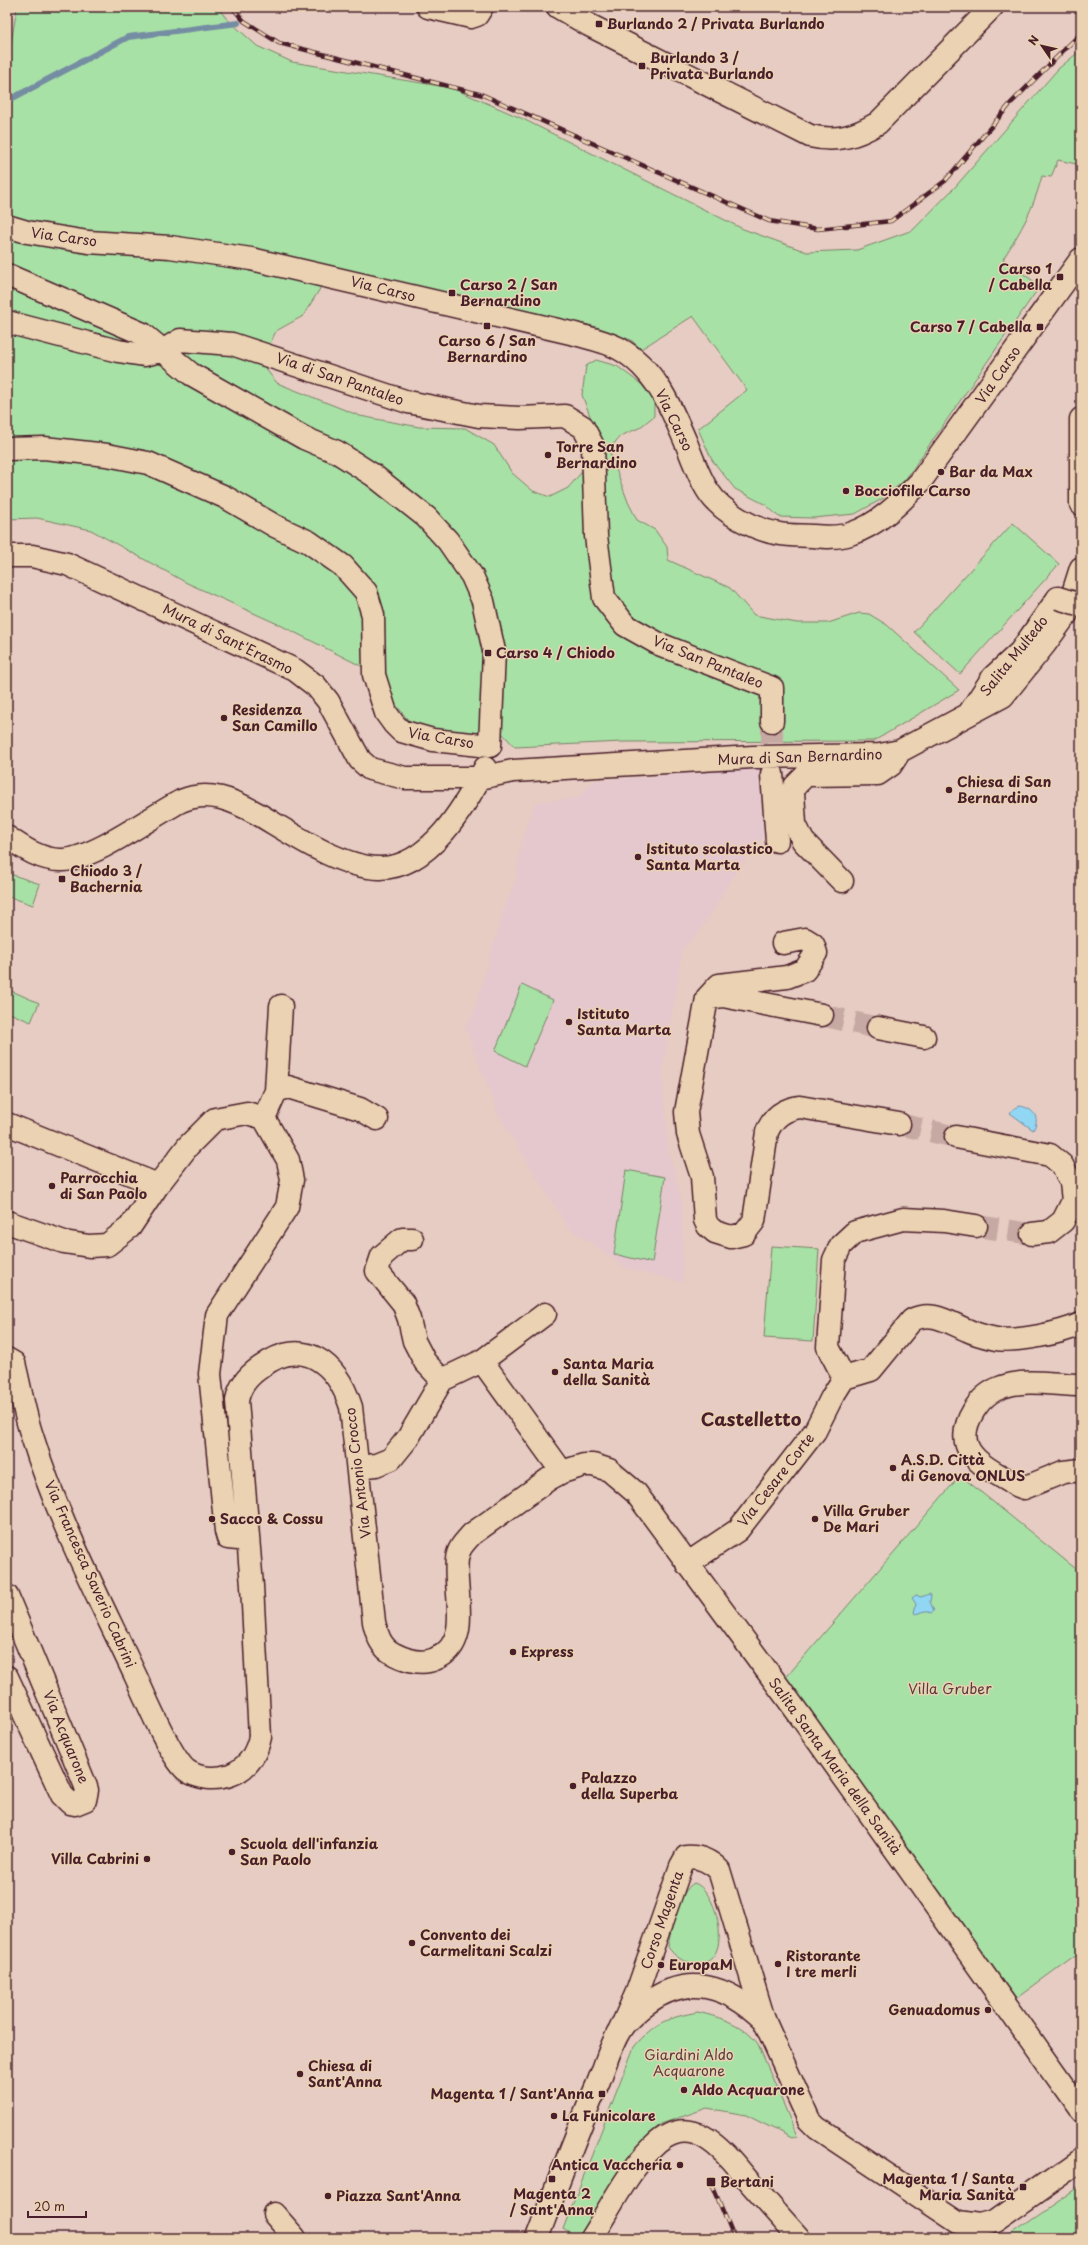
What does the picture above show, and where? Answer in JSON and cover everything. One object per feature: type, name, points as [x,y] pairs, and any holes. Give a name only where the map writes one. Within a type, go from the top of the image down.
[{"type":"street","points":[[428,7],[471,17],[477,15],[482,7]]},
{"type":"street","points":[[558,7],[589,26],[810,136],[829,140],[854,135],[878,123],[992,7]]},
{"type":"street","name":"Via Carso","points":[[7,226],[27,232],[88,242],[170,247],[251,259],[604,342],[631,356],[656,382],[665,397],[708,491],[724,508],[740,518],[780,534],[822,536],[849,535],[868,526],[887,513],[920,482],[1081,259]]},
{"type":"street","name":"Via Carso","points":[[7,274],[143,334],[191,374],[304,438],[337,452],[373,475],[426,517],[448,541],[472,576],[480,595],[494,651],[490,746],[433,740],[401,731],[394,724],[386,713],[374,675],[374,615],[366,592],[343,566],[309,542],[275,526],[225,497],[148,463],[107,455],[44,448],[7,449]]},
{"type":"street","points":[[7,322],[118,351],[144,356],[164,350]]},
{"type":"street","name":"Via di San Pantaleo","points":[[164,350],[180,340],[232,344],[408,402],[479,416],[520,418]]},
{"type":"street","name":"Via San Pantaleo","points":[[520,418],[565,416],[584,427],[593,446],[596,536],[604,598],[625,625],[659,644],[772,688],[772,721]]},
{"type":"street","points":[[1081,419],[1081,504]]},
{"type":"street","name":"Mura di Sant'Erasmo","points":[[7,556],[32,556],[73,567],[295,670],[316,686],[328,701],[360,760],[370,769],[405,778],[480,778]]},
{"type":"street","name":"Mura di San Bernardino","points":[[480,778],[513,771],[753,757],[880,755],[900,751],[1003,696],[1045,644],[1066,615],[1081,568]]},
{"type":"street","name":"Salita Multedo","points":[[969,713],[993,677],[1020,652],[1058,598],[1081,605]]},
{"type":"street","points":[[7,837],[25,850],[43,857],[62,860],[72,859],[99,848],[189,797],[206,795],[219,796],[242,805],[344,860],[381,868],[400,864],[422,854],[433,845],[480,778],[486,766],[490,746]]},
{"type":"street","points":[[842,881],[803,841],[795,824],[793,792],[800,779],[806,775],[878,774],[891,765],[900,751]]},
{"type":"street","points":[[772,774],[777,841],[795,824]]},
{"type":"street","points":[[783,942],[805,938],[813,944],[816,953],[805,970],[787,978],[719,985],[707,998],[686,1112],[688,1134],[702,1177],[705,1220],[708,1226],[715,1232],[722,1235],[738,1236],[744,1234],[754,1221],[767,1132],[770,1124],[784,1111],[800,1107],[899,1124]]},
{"type":"street","points":[[707,998],[723,996],[822,1015]]},
{"type":"street","points":[[264,1118],[276,1091],[281,1006]]},
{"type":"street","points":[[878,1028],[924,1037]]},
{"type":"street","points":[[276,1091],[288,1087],[360,1109],[377,1118]]},
{"type":"street","points":[[7,1222],[64,1242],[89,1246],[108,1244],[130,1227],[158,1185],[188,1146],[215,1119],[247,1113],[264,1118],[288,1160],[292,1180],[287,1207],[217,1315],[210,1374],[226,1531],[228,1538],[248,1540]]},
{"type":"street","points":[[7,1124],[158,1185]]},
{"type":"street","points":[[956,1137],[1050,1155],[1062,1165],[1071,1182],[1073,1201],[1064,1221],[1049,1232],[1032,1234]]},
{"type":"street","points":[[976,1226],[944,1221],[903,1219],[855,1232],[841,1245],[834,1260],[828,1347],[844,1378],[871,1370],[905,1327],[912,1320],[920,1316],[930,1316],[948,1320],[967,1331],[997,1339],[1052,1334],[1081,1324]]},
{"type":"street","points":[[412,1239],[402,1239],[382,1256],[377,1271],[403,1303],[409,1319],[414,1341],[425,1362],[442,1380]]},
{"type":"street","points":[[358,1467],[376,1465],[390,1459],[408,1438],[442,1380],[482,1361],[545,1314]]},
{"type":"street","name":"Via Antonio Crocco","points":[[200,1777],[224,1777],[238,1771],[251,1760],[260,1737],[248,1540],[237,1401],[239,1390],[246,1381],[271,1359],[295,1352],[308,1354],[320,1359],[337,1376],[344,1387],[352,1407],[377,1635],[389,1652],[399,1657],[418,1662],[437,1659],[449,1651],[457,1640],[459,1621],[456,1568],[460,1547],[472,1534],[562,1472]]},
{"type":"street","name":"Via Francesca Saverio Cabrini","points":[[7,1359],[14,1363],[31,1436],[66,1526],[160,1726],[183,1767],[193,1775],[200,1777]]},
{"type":"street","points":[[482,1361],[562,1472]]},
{"type":"street","name":"Via Cesare Corte","points":[[687,1564],[738,1530],[815,1431],[832,1397],[844,1378]]},
{"type":"street","points":[[1081,1384],[1020,1382],[993,1390],[986,1395],[971,1415],[965,1428],[965,1439],[974,1458],[984,1466],[1024,1488],[1063,1472],[1081,1470]]},
{"type":"street","name":"Salita Santa Maria della Sanità","points":[[562,1472],[584,1465],[593,1465],[609,1470],[636,1493],[800,1717],[1081,2111]]},
{"type":"street","name":"Via Acquarone","points":[[7,1596],[86,1784],[87,1795],[85,1800],[80,1803],[70,1803],[62,1795],[7,1677]]},
{"type":"street","name":"Corso Magenta","points":[[537,2238],[588,2106],[637,1992],[686,1857],[700,1857],[710,1862],[719,1870],[764,2020],[810,2120],[817,2128],[958,2222],[980,2225],[995,2221],[1081,2160]]},
{"type":"street","name":"Corso Magenta","points":[[620,2030],[632,2015],[655,1998],[671,1990],[685,1987],[701,1986],[720,1990],[745,2003],[764,2020]]},
{"type":"street","points":[[591,2238],[630,2176],[653,2147],[662,2139],[687,2131],[706,2138],[725,2152],[799,2238]]},
{"type":"street","points":[[274,2214],[295,2238]]},
{"type":"shaded area","name":"Istituto Santa Marta","points":[[765,768],[772,826],[739,867],[702,928],[681,950],[678,983],[669,1026],[662,1076],[669,1153],[682,1202],[683,1282],[628,1269],[568,1227],[499,1116],[465,1026],[472,1018],[503,913],[517,877],[519,854],[535,802],[578,798],[594,781]]},
{"type":"green space","points":[[17,7],[218,7],[225,17],[257,46],[292,62],[452,88],[521,118],[743,229],[807,252],[857,250],[913,230],[956,186],[1058,69],[1081,50],[1081,165],[1058,160],[1051,177],[1042,176],[1035,199],[1026,219],[1003,259],[1040,286],[905,480],[882,499],[855,514],[813,518],[779,517],[766,505],[735,489],[712,460],[698,429],[747,390],[693,316],[641,349],[631,340],[593,326],[331,271],[303,316],[276,331],[261,363],[277,383],[360,416],[419,427],[465,428],[494,445],[512,473],[533,491],[550,497],[568,488],[586,467],[592,421],[582,395],[586,366],[596,360],[617,366],[641,384],[654,400],[654,416],[639,428],[620,436],[609,450],[628,502],[637,520],[655,530],[667,547],[668,560],[730,588],[754,615],[797,623],[828,623],[859,613],[869,614],[887,625],[959,690],[874,741],[622,742],[515,747],[501,732],[475,735],[431,729],[408,720],[375,678],[361,666],[280,625],[187,583],[91,530],[37,518],[7,519],[7,49],[10,50]]},
{"type":"green space","points":[[1013,523],[1059,564],[960,674],[914,632]]},
{"type":"green space","points":[[7,873],[40,884],[33,905],[7,896]]},
{"type":"green space","points":[[522,985],[553,1000],[525,1066],[495,1051]]},
{"type":"green space","points":[[7,989],[39,1003],[31,1022],[7,1012]]},
{"type":"green space","points":[[626,1170],[665,1177],[652,1263],[614,1254]]},
{"type":"green space","points":[[771,1246],[819,1249],[813,1341],[764,1338]]},
{"type":"green space","name":"Villa Gruber","points":[[961,1476],[1081,1573],[1081,1951],[1014,2000],[782,1682]]},
{"type":"green space","points":[[694,1883],[703,1889],[711,1900],[719,1929],[719,1943],[715,1955],[706,1962],[693,1963],[679,1958],[668,1947],[676,1912],[684,1894]]},
{"type":"green space","name":"Giardini Aldo Acquarone","points":[[698,2012],[724,2019],[739,2027],[746,2031],[758,2044],[797,2136],[792,2138],[746,2115],[707,2108],[661,2124],[647,2136],[577,2238],[563,2229],[634,2047],[648,2032],[662,2022],[678,2016]]},
{"type":"green space","points":[[1081,2185],[1081,2238],[1004,2238],[1074,2190]]},
{"type":"water","points":[[1020,1106],[1029,1109],[1034,1114],[1036,1121],[1033,1130],[1010,1113],[1013,1109]]},
{"type":"water","points":[[929,1594],[931,1595],[930,1602],[934,1611],[932,1613],[924,1611],[916,1614],[914,1613],[916,1604],[912,1598],[916,1595],[921,1597]]},
{"type":"waterway","points":[[7,101],[128,37],[238,23]]},
{"type":"tunnel","points":[[772,721],[772,774]]},
{"type":"tunnel","points":[[822,1015],[878,1028]]},
{"type":"tunnel","points":[[899,1124],[956,1137]]},
{"type":"tunnel","points":[[976,1226],[1032,1234]]},
{"type":"railway","points":[[232,7],[244,21],[279,43],[483,95],[769,221],[818,229],[891,221],[945,181],[1012,102],[1077,37],[1081,36]]},
{"type":"railway","points":[[711,2182],[734,2238]]},
{"type":"place","name":"Burlando 2 / Privata Burlando","points":[[599,24]]},
{"type":"place","name":"Burlando 3 / Privata Burlando","points":[[642,66]]},
{"type":"place","name":"Carso 1 / Cabella","points":[[1060,277]]},
{"type":"place","name":"Carso 2 / San Bernardino","points":[[452,293]]},
{"type":"place","name":"Carso 6 / San Bernardino","points":[[487,326]]},
{"type":"place","name":"Carso 7 / Cabella","points":[[1040,327]]},
{"type":"place","name":"Torre San Bernardino","points":[[548,455]]},
{"type":"place","name":"Bar da Max","points":[[941,472]]},
{"type":"place","name":"Bocciofila Carso","points":[[846,491]]},
{"type":"place","name":"Carso 4 / Chiodo","points":[[488,653]]},
{"type":"place","name":"Residenza San Camillo","points":[[224,718]]},
{"type":"place","name":"Chiesa di San Bernardino","points":[[949,790]]},
{"type":"place","name":"Istituto scolastico Santa Marta","points":[[638,857]]},
{"type":"place","name":"Chiodo 3 / Bachernia","points":[[62,879]]},
{"type":"place","name":"Istituto Santa Marta","points":[[569,1022]]},
{"type":"place","name":"Parrocchia di San Paolo","points":[[52,1186]]},
{"type":"place","name":"Santa Maria della Sanità","points":[[555,1372]]},
{"type":"place","name":"A.S.D. Città di Genova ONLUS","points":[[893,1468]]},
{"type":"place","name":"Sacco & Cossu","points":[[212,1519]]},
{"type":"place","name":"Villa Gruber De Mari","points":[[815,1519]]},
{"type":"place","name":"Express","points":[[513,1652]]},
{"type":"place","name":"Palazzo della Superba","points":[[573,1786]]},
{"type":"place","name":"Scuola dell'infanzia San Paolo","points":[[232,1852]]},
{"type":"place","name":"Villa Cabrini","points":[[147,1859]]},
{"type":"place","name":"Convento dei Carmelitani Scalzi","points":[[412,1943]]},
{"type":"place","name":"Ristorante I tre merli","points":[[778,1964]]},
{"type":"place","name":"EuropaM","points":[[661,1965]]},
{"type":"place","name":"Genuadomus","points":[[988,2010]]},
{"type":"place","name":"Chiesa di Sant'Anna","points":[[300,2074]]},
{"type":"place","name":"Aldo Acquarone","points":[[684,2090]]},
{"type":"place","name":"Magenta 1 / Sant'Anna","points":[[602,2094]]},
{"type":"place","name":"La Funicolare","points":[[554,2116]]},
{"type":"place","name":"Antica Vaccheria","points":[[680,2165]]},
{"type":"place","name":"Magenta 2 / Sant'Anna","points":[[552,2179]]},
{"type":"place","name":"Bertani","points":[[711,2182]]},
{"type":"place","name":"Magenta 1 / Santa Maria Sanità","points":[[1023,2187]]},
{"type":"place","name":"Piazza Sant'Anna","points":[[328,2196]]},
{"type":"district","name":"Castelletto","points":[[751,1420]]}]
